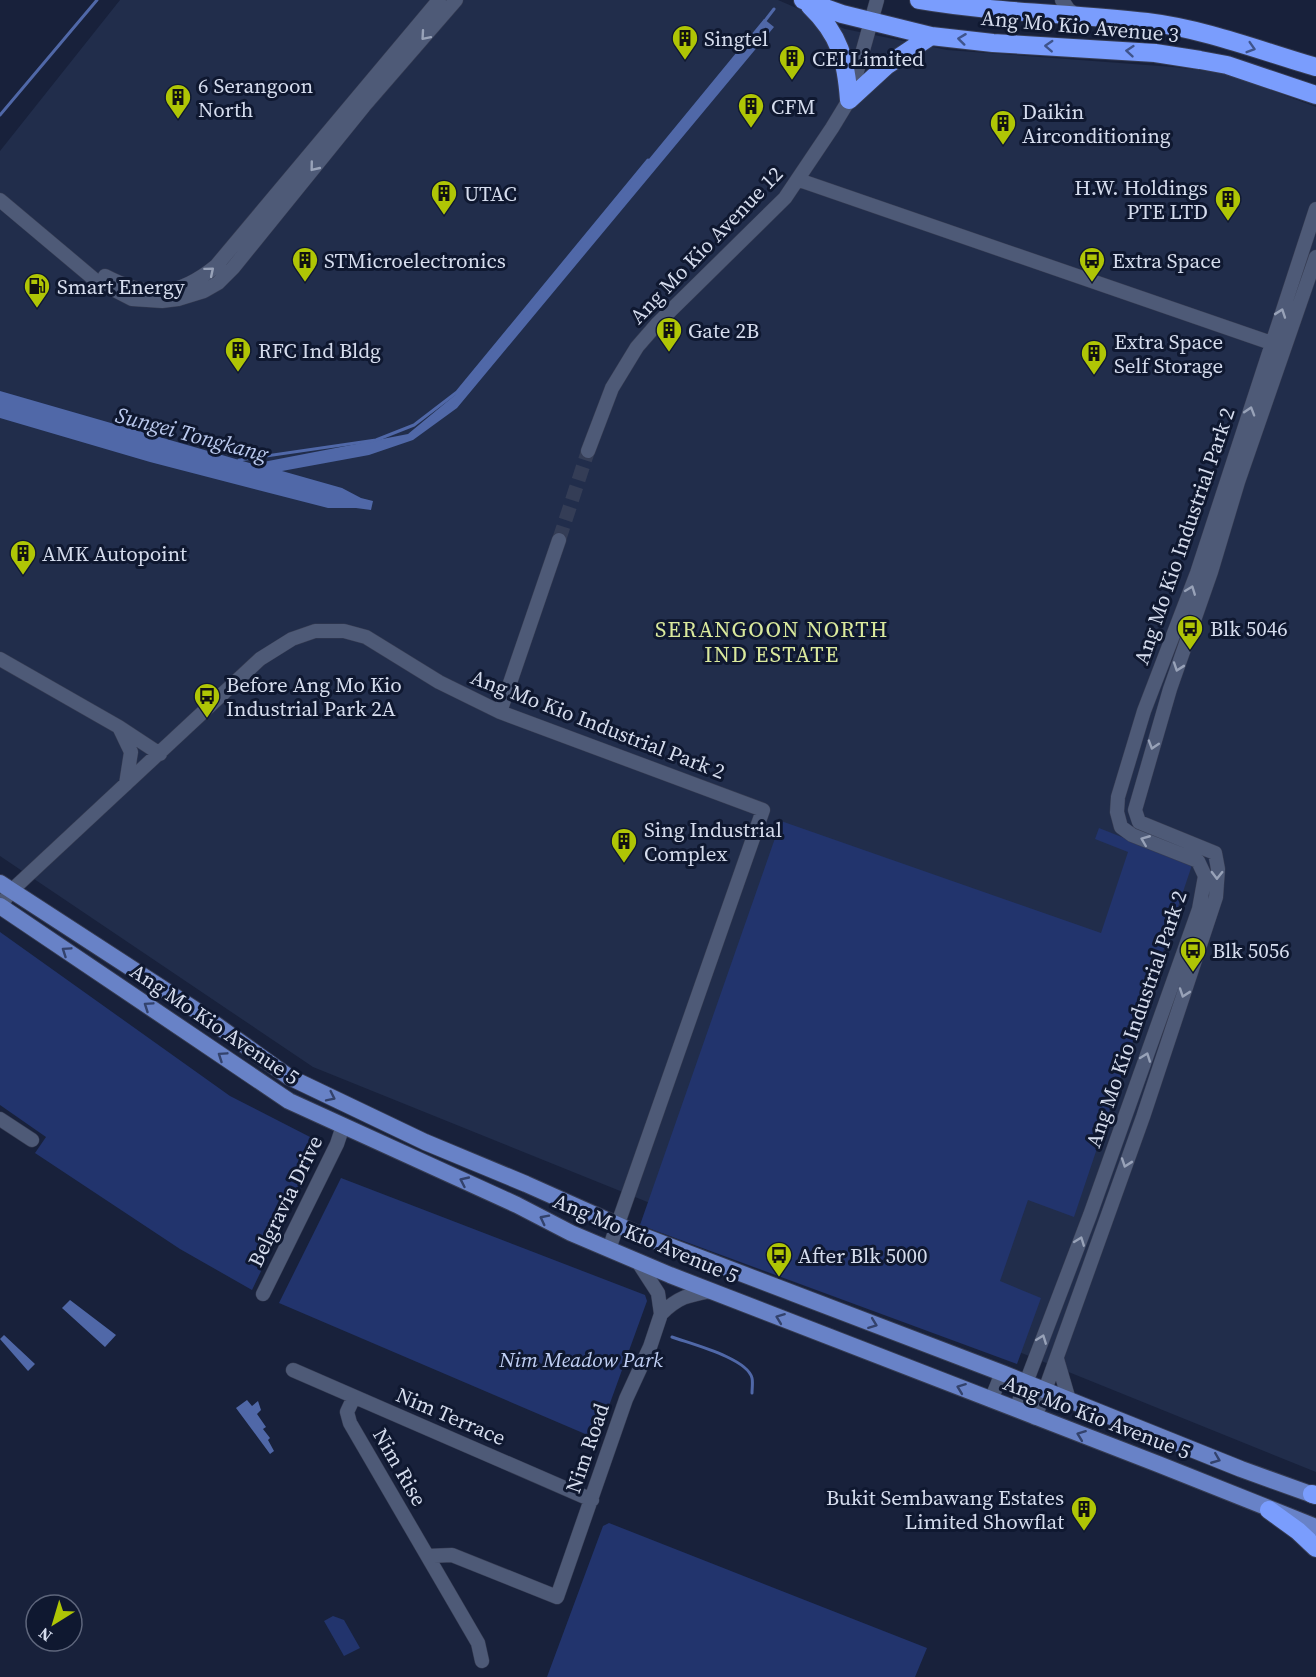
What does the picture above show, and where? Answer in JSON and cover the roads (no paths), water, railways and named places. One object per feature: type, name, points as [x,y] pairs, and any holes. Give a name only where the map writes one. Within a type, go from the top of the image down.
[{"type":"highway","name":"Ang Mo Kio Avenue 3","points":[[804,0],[842,15],[931,36],[993,43],[1155,53],[1209,61],[1316,95]]},
{"type":"highway","points":[[804,0],[826,21],[835,36],[847,69],[849,100]]},
{"type":"highway","name":"Ang Mo Kio Avenue 3","points":[[919,0],[964,8],[1149,22],[1215,37],[1316,68]]},
{"type":"highway","points":[[849,100],[886,66],[931,36]]},
{"type":"highway","points":[[1209,61],[1218,58],[1223,50],[1222,44],[1215,37]]},
{"type":"highway","points":[[1269,1510],[1316,1548]]},
{"type":"main road","name":"Ang Mo Kio Avenue 5","points":[[5,887],[194,1009],[289,1077],[424,1142],[526,1184],[618,1226],[1002,1373],[1241,1469],[1315,1495]]},
{"type":"main road","name":"Ang Mo Kio Avenue 5","points":[[0,906],[290,1101],[638,1262],[1316,1527]]},
{"type":"street","points":[[0,189],[102,274],[136,289],[159,293],[178,290],[200,279],[216,266],[439,0]]},
{"type":"street","points":[[0,200],[95,280],[132,299],[162,302],[204,291],[218,283],[233,268],[364,106],[456,0]]},
{"type":"street","name":"Ang Mo Kio Avenue 12","points":[[588,452],[612,388],[637,347],[657,324],[785,198],[799,180],[849,100],[877,0]]},
{"type":"street","points":[[1062,0],[1078,17]]},
{"type":"street","points":[[799,180],[1278,346]]},
{"type":"street","name":"Ang Mo Kio Industrial Park 2","points":[[1035,1418],[1143,1117],[1216,897],[1218,869],[1215,853],[1139,822],[1135,810],[1170,689],[1211,572],[1316,209]]},
{"type":"street","name":"Ang Mo Kio Industrial Park 2","points":[[1016,1409],[1090,1215],[1199,909],[1205,876],[1198,861],[1132,835],[1121,827],[1117,812],[1118,797],[1144,711],[1197,573],[1278,346],[1316,257]]},
{"type":"street","points":[[500,712],[559,540]]},
{"type":"street","name":"Ang Mo Kio Industrial Park 2","points":[[0,906],[5,887],[126,784],[260,659],[292,639],[315,631],[344,631],[366,637],[438,682],[500,712],[763,810],[609,1249]]},
{"type":"street","points":[[0,659],[160,753]]},
{"type":"street","points":[[119,727],[131,752],[126,784]]},
{"type":"street","points":[[0,1119],[32,1140]]},
{"type":"street","name":"Belgravia Drive","points":[[263,1294],[337,1144],[343,1126]]},
{"type":"street","points":[[638,1262],[658,1293],[661,1314]]},
{"type":"street","points":[[661,1314],[673,1301],[687,1295],[711,1291]]},
{"type":"street","name":"Nim Road","points":[[428,1556],[452,1555],[557,1597],[626,1399],[650,1347],[661,1314]]},
{"type":"street","points":[[1057,1359],[1063,1386],[1069,1400]]},
{"type":"street","name":"Nim Terrace","points":[[293,1370],[592,1500]]},
{"type":"street","points":[[991,1400],[1002,1373]]},
{"type":"street","name":"Nim Rise","points":[[354,1397],[347,1412],[350,1423],[478,1643],[482,1661]]},
{"type":"waterway","points":[[0,115],[97,0]]},
{"type":"waterway","points":[[764,22],[774,9]]},
{"type":"waterway","name":"Sungei Tongkang","points":[[239,460],[376,440],[414,425],[457,392],[648,160]]},
{"type":"waterway","points":[[672,1337],[730,1358],[740,1364],[752,1378],[752,1393]]},
{"type":"tunnel","points":[[559,540],[588,451]]},
{"type":"place","name":"Singtel","points":[[685,61]]},
{"type":"place","name":"CEI Limited","points":[[792,81]]},
{"type":"place","name":"6 Serangoon North","points":[[178,120]]},
{"type":"place","name":"CFM","points":[[751,129]]},
{"type":"place","name":"Daikin Airconditioning","points":[[1003,146]]},
{"type":"place","name":"UTAC","points":[[444,216]]},
{"type":"place","name":"H.W. Holdings PTE LTD","points":[[1228,222]]},
{"type":"place","name":"STMicroelectronics","points":[[305,283]]},
{"type":"place","name":"Extra Space","points":[[1092,283]]},
{"type":"place","name":"Smart Energy","points":[[37,309]]},
{"type":"place","name":"Gate 2B","points":[[669,353]]},
{"type":"place","name":"RFC Ind Bldg","points":[[238,373]]},
{"type":"place","name":"Extra Space Self Storage","points":[[1094,376]]},
{"type":"place","name":"AMK Autopoint","points":[[23,576]]},
{"type":"place","name":"Blk 5046","points":[[1190,651]]},
{"type":"place","name":"Before Ang Mo Kio Industrial Park 2A","points":[[207,719]]},
{"type":"place","name":"Sing Industrial Complex","points":[[624,864]]},
{"type":"place","name":"Blk 5056","points":[[1193,973]]},
{"type":"place","name":"After Blk 5000","points":[[779,1278]]},
{"type":"place","name":"Bukit Sembawang Estates Limited Showflat","points":[[1084,1532]]},
{"type":"district","name":"SERANGOON NORTH IND ESTATE","points":[[772,642]]},
{"type":"park label","name":"Nim Meadow Park","points":[[581,1359]]}]
